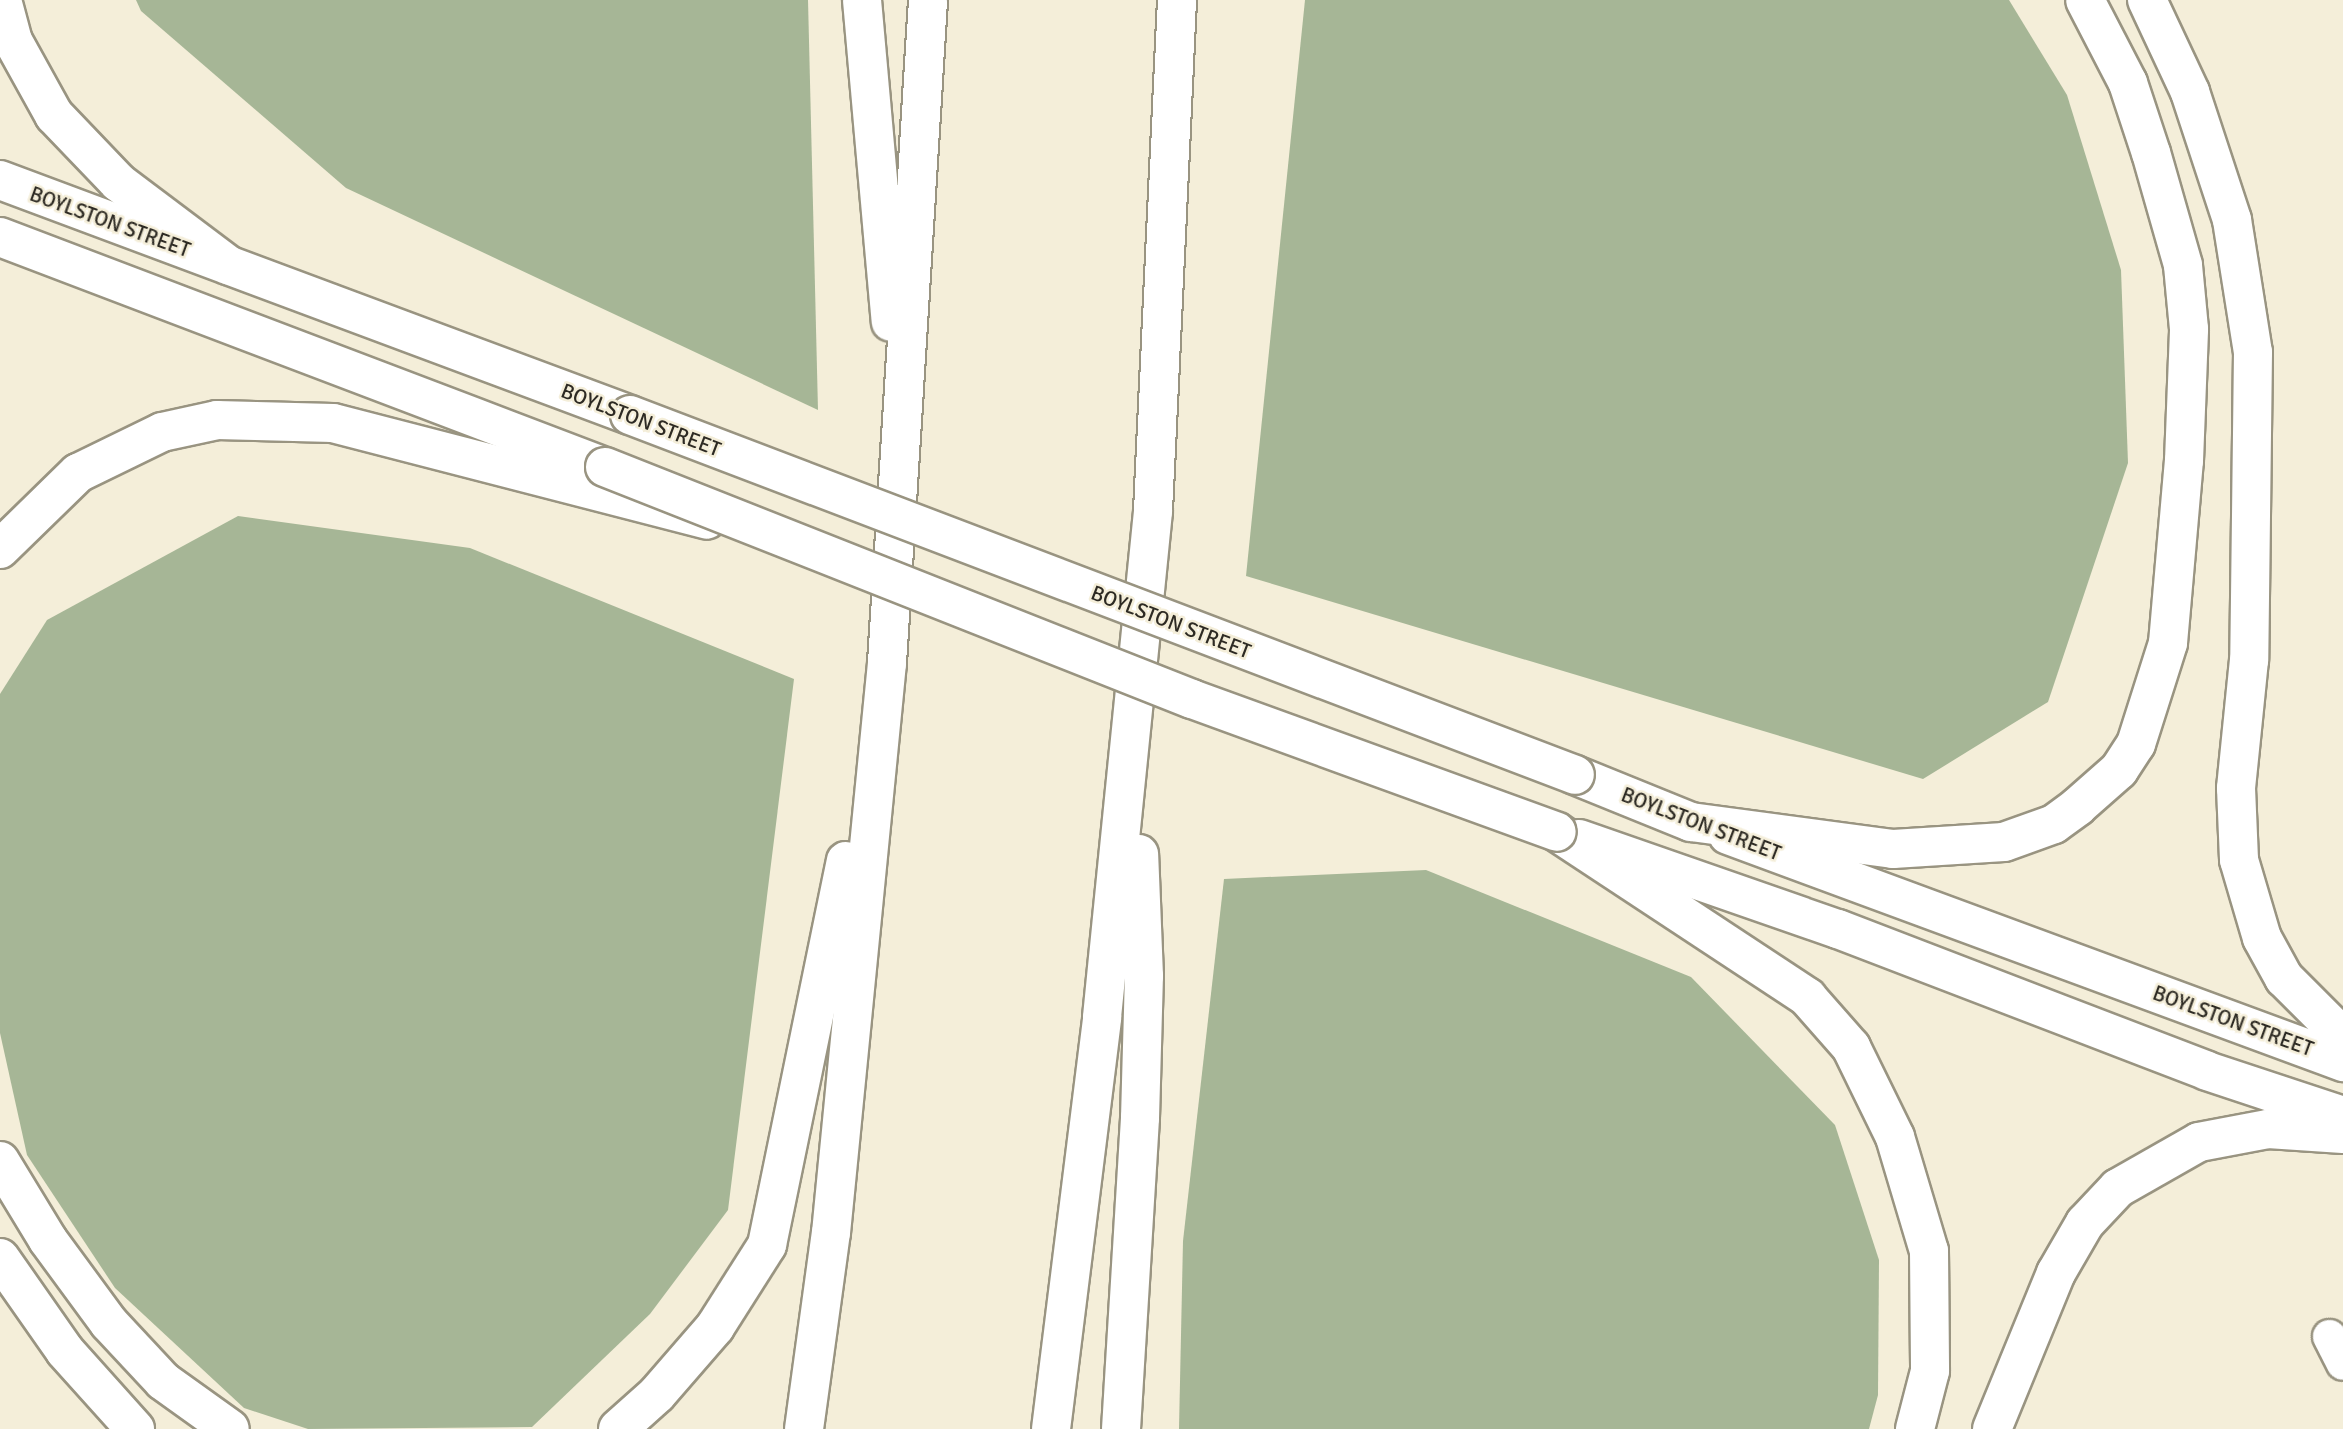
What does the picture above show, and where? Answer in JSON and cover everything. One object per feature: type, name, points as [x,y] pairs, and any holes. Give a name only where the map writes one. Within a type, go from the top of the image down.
[{"type":"main road","points":[[2,0],[13,41],[54,115],[118,182],[228,265]]},
{"type":"main road","points":[[862,0],[903,454]]},
{"type":"main road","points":[[804,1429],[831,1233],[887,663],[903,454],[928,0]]},
{"type":"main road","points":[[1051,1429],[1081,1208],[1153,511],[1177,0]]},
{"type":"main road","points":[[1174,107],[1204,0]]},
{"type":"main road","points":[[1691,822],[1893,849],[2004,842],[2054,824],[2077,807],[2119,769],[2136,744],[2168,643],[2184,461],[2189,329],[2183,265],[2151,153],[2128,83],[2085,0]]},
{"type":"main road","points":[[2147,0],[2190,92],[2232,220],[2253,352],[2249,660],[2236,788],[2239,860],[2262,938],[2284,978],[2343,1037]]},
{"type":"main road","name":"BOYLSTON STREET","points":[[0,180],[630,415],[1575,775],[1691,822],[2343,1062]]},
{"type":"main road","points":[[0,237],[599,480]]},
{"type":"main road","points":[[0,549],[78,473],[162,432],[217,420],[333,423],[599,480],[768,531],[1192,699],[1557,832],[1838,929],[2207,1071],[2343,1116]]},
{"type":"main road","points":[[618,1429],[657,1394],[715,1327],[767,1245],[887,663]]},
{"type":"main road","points":[[1121,1429],[1140,1118],[1144,976],[1133,706]]},
{"type":"main road","points":[[1557,832],[1807,997],[1851,1047],[1895,1137],[1929,1251],[1930,1371],[1915,1429]]},
{"type":"main road","points":[[1992,1429],[2056,1273],[2085,1223],[2118,1188],[2199,1142],[2268,1129],[2343,1134]]},
{"type":"main road","points":[[0,1161],[48,1240],[109,1323],[163,1381],[230,1429]]},
{"type":"main road","points":[[0,1258],[65,1351],[135,1429]]},
{"type":"green space","points":[[136,0],[808,0],[818,410],[346,188],[141,11]]},
{"type":"green space","points":[[1305,0],[2009,0],[2067,95],[2121,270],[2128,463],[2048,702],[1923,779],[1246,576]]},
{"type":"green space","points":[[238,516],[470,548],[794,679],[728,1210],[650,1314],[532,1427],[308,1429],[244,1408],[115,1288],[27,1155],[0,1033],[0,694],[47,620]]},
{"type":"green space","points":[[1426,870],[1691,977],[1835,1125],[1879,1260],[1878,1395],[1869,1429],[1179,1429],[1183,1241],[1224,879]]}]
